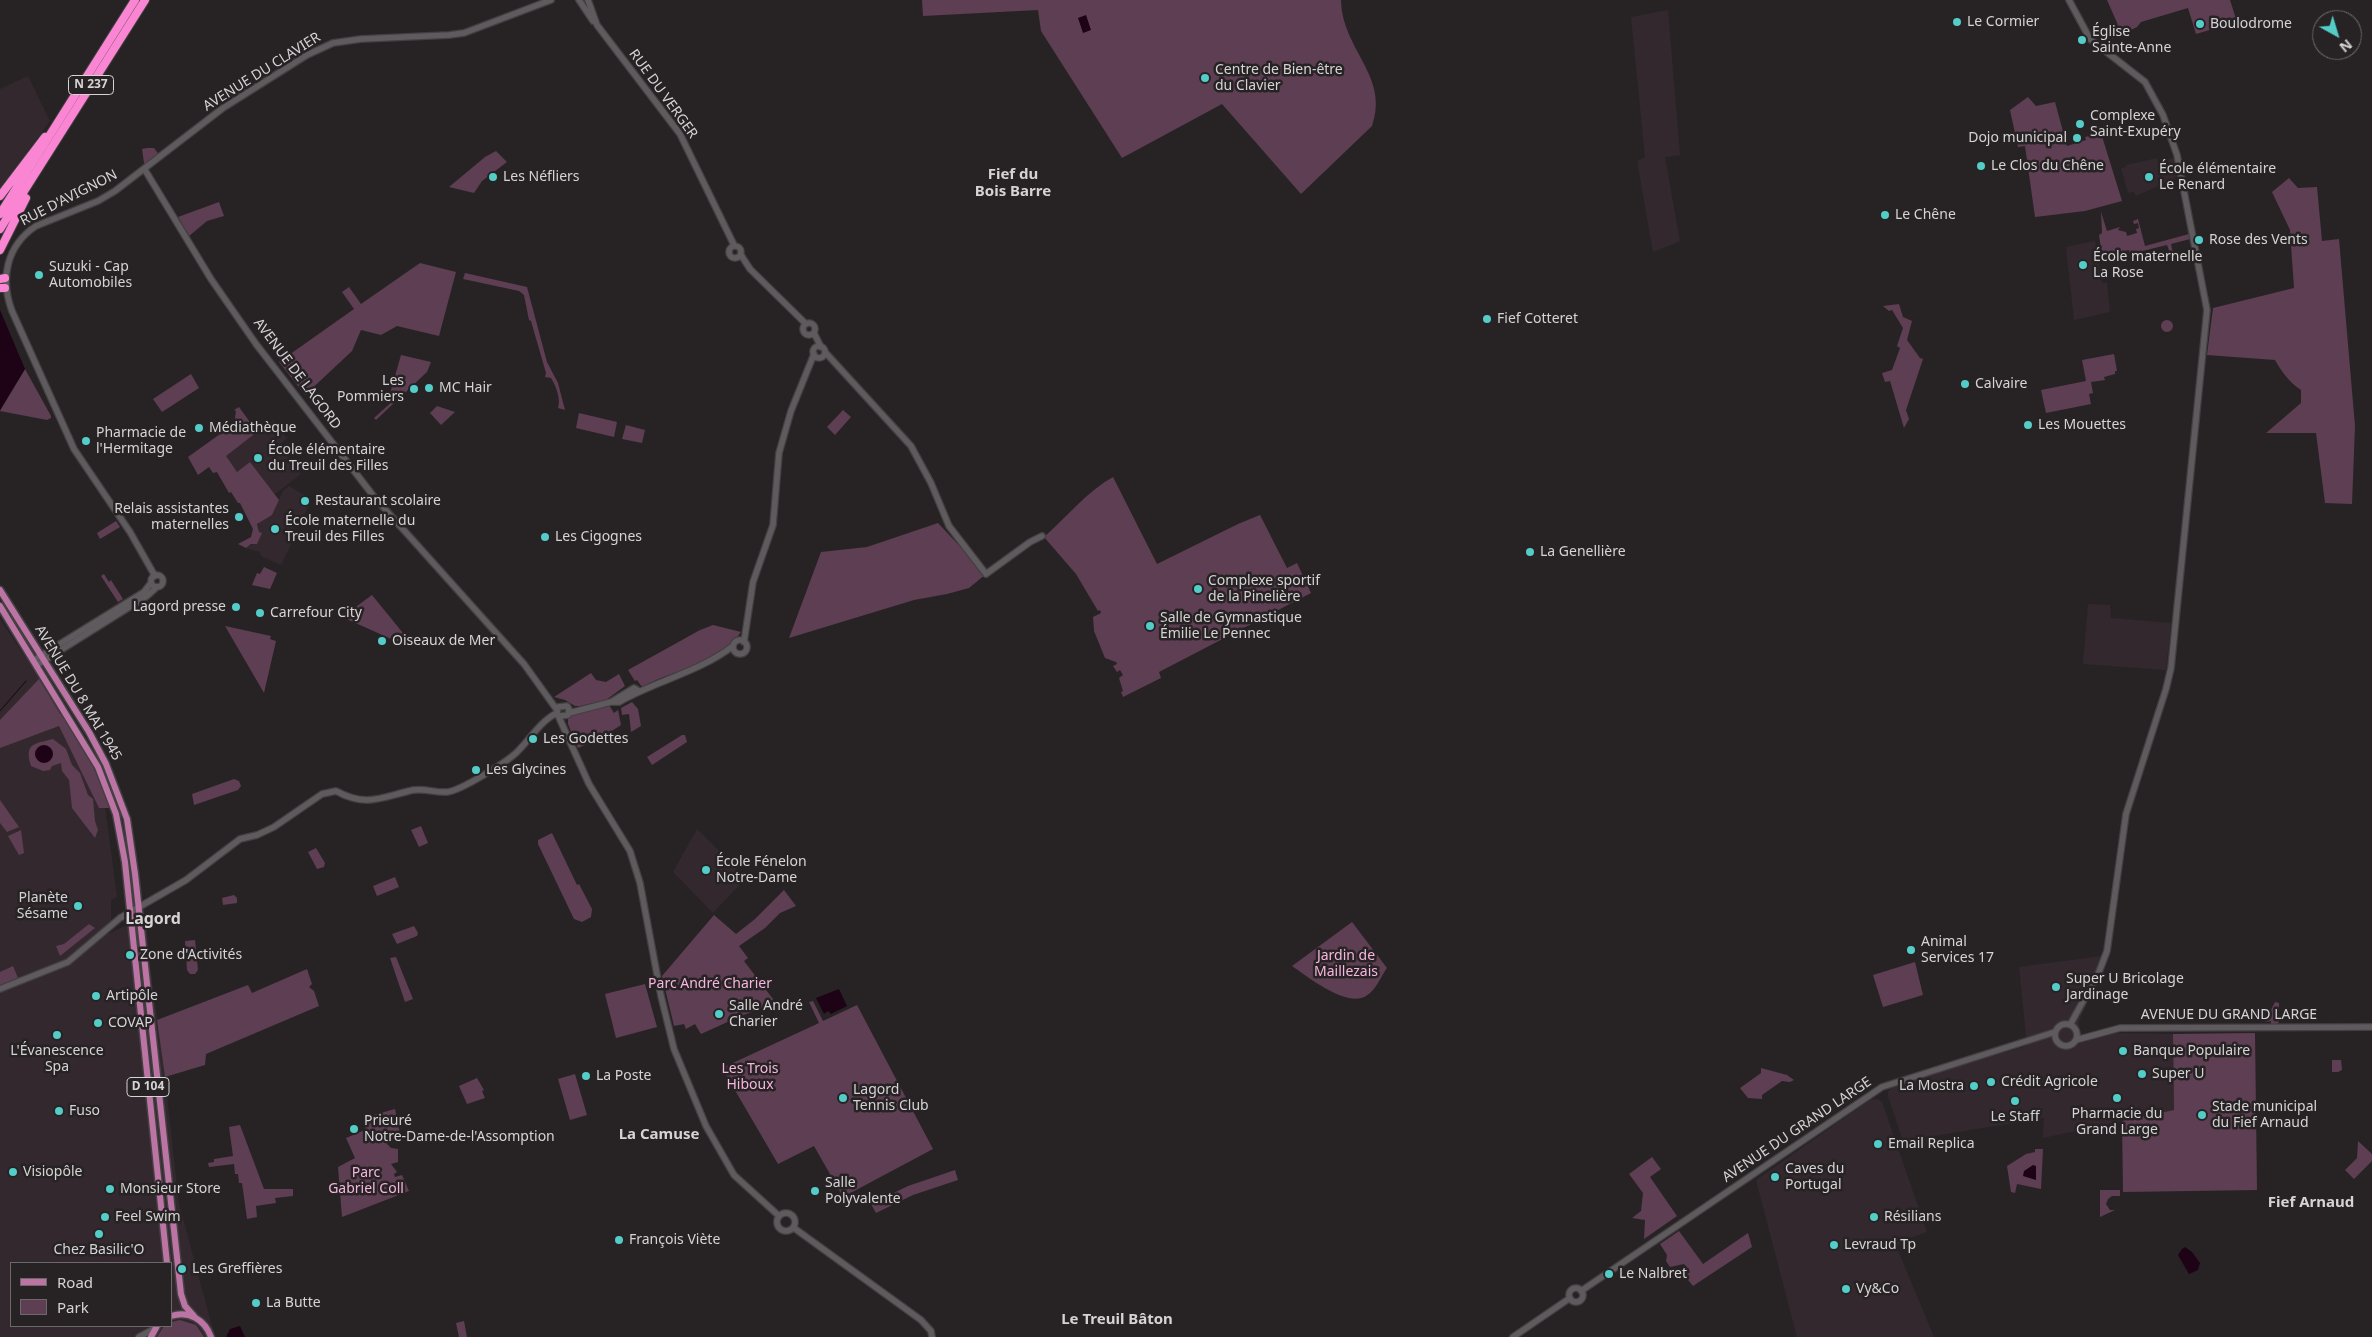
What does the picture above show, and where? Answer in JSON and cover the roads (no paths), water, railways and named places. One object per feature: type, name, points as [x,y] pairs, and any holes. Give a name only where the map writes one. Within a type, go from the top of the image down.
[{"type":"highway","name":"N 237","points":[[0,214],[136,0]]},
{"type":"highway","name":"N 237","points":[[0,229],[145,0]]},
{"type":"highway","points":[[0,196],[39,144],[60,121]]},
{"type":"highway","points":[[0,250],[32,186],[37,171]]},
{"type":"main road","name":"AVENUE DU 8 MAI 1945","points":[[0,590],[93,738],[115,784],[128,826],[181,1294],[185,1306],[203,1323],[211,1337]]},
{"type":"main road","name":"AVENUE DU 8 MAI 1945","points":[[0,606],[88,748],[106,787],[122,842],[167,1262]]},
{"type":"main road","points":[[172,1316],[184,1314],[194,1316]]},
{"type":"main road","points":[[151,1337],[156,1327]]},
{"type":"street","name":"AVENUE DU CLAVIER","points":[[145,170],[223,108],[307,56],[333,43],[361,39],[464,33],[551,0]]},
{"type":"street","points":[[579,0],[597,25]]},
{"type":"street","name":"RUE DU VERGER","points":[[588,0],[597,25],[680,134],[733,246]]},
{"type":"street","points":[[2069,0],[2090,38],[2145,82],[2153,93],[2177,155],[2208,310],[2169,681],[2126,814],[2107,950],[2099,972],[2070,1024]]},
{"type":"street","name":"RUE D'AVIGNON","points":[[145,170],[98,201],[36,226],[27,232],[14,246],[9,257],[2,279],[2,288],[60,422],[93,479],[130,532],[154,576],[160,576],[163,581],[161,586],[154,585]]},
{"type":"street","name":"AVENUE DE LAGORD","points":[[145,170],[211,279],[256,344],[374,498],[524,664],[562,712],[564,725],[588,784],[616,826],[630,851],[636,868],[661,996],[674,1049],[706,1126],[734,1174],[746,1187],[780,1216]]},
{"type":"street","points":[[738,256],[740,247],[733,246],[730,255],[738,256],[800,320],[805,326],[805,333],[812,334]]},
{"type":"street","points":[[805,326],[814,326],[812,334],[820,352],[831,358],[911,446],[936,493],[949,526],[986,574],[1030,542],[1042,536]]},
{"type":"street","points":[[0,989],[68,962],[110,925],[130,911],[186,880],[240,838],[256,836],[274,827],[327,792],[336,791],[349,798],[374,801],[412,790],[449,792],[500,765],[516,753],[549,718],[562,712],[581,710],[611,702],[634,688],[639,691],[706,664],[734,649],[742,641],[754,582],[773,525],[779,453],[791,411],[809,366],[820,352]]},
{"type":"street","points":[[35,663],[147,596],[154,585],[154,576]]},
{"type":"street","points":[[734,649],[739,654],[745,652],[747,646],[742,641]]},
{"type":"street","points":[[2077,1032],[2076,1040],[2072,1045],[2065,1047],[2059,1044],[2053,1035],[2062,1024],[2070,1024],[2077,1032],[2088,1038]]},
{"type":"street","name":"AVENUE DU GRAND LARGE","points":[[2076,1040],[2120,1028],[2372,1027]]},
{"type":"street","name":"AVENUE DU GRAND LARGE","points":[[1513,1337],[1570,1298],[1576,1301],[1580,1300],[1582,1296],[1581,1291],[1882,1087],[2053,1035]]},
{"type":"street","points":[[784,1213],[792,1215],[795,1220],[794,1228],[787,1232],[782,1230],[777,1224],[780,1216],[784,1213]]},
{"type":"street","points":[[794,1228],[921,1320],[928,1327],[932,1337]]},
{"type":"street","points":[[139,1337],[156,1327]]},
{"type":"waterway","points":[[0,711],[26,681]]},
{"type":"place","name":"Le Cormier","points":[[1957,22]]},
{"type":"place","name":"Boulodrome","points":[[2200,24]]},
{"type":"place","name":"Église Sainte-Anne","points":[[2082,40]]},
{"type":"place","name":"Centre de Bien-être du Clavier","points":[[1205,78]]},
{"type":"place","name":"Complexe Saint-Exupéry","points":[[2080,124]]},
{"type":"place","name":"Dojo municipal","points":[[2077,138]]},
{"type":"place","name":"Le Clos du Chêne","points":[[1981,166]]},
{"type":"place","name":"Les Néfliers","points":[[493,177]]},
{"type":"place","name":"École élémentaire Le Renard","points":[[2149,177]]},
{"type":"place","name":"Le Chêne","points":[[1885,215]]},
{"type":"place","name":"Rose des Vents","points":[[2199,240]]},
{"type":"place","name":"École maternelle La Rose","points":[[2083,265]]},
{"type":"place","name":"Suzuki - Cap Automobiles","points":[[39,275]]},
{"type":"place","name":"Fief Cotteret","points":[[1487,319]]},
{"type":"place","name":"Calvaire","points":[[1965,384]]},
{"type":"place","name":"MC Hair","points":[[429,388]]},
{"type":"place","name":"Les Pommiers","points":[[414,389]]},
{"type":"place","name":"Les Mouettes","points":[[2028,425]]},
{"type":"place","name":"Médiathèque","points":[[199,428]]},
{"type":"place","name":"Pharmacie de l'Hermitage","points":[[86,441]]},
{"type":"place","name":"École élémentaire du Treuil des Filles","points":[[258,458]]},
{"type":"place","name":"Restaurant scolaire","points":[[305,501]]},
{"type":"place","name":"Relais assistantes maternelles","points":[[239,517]]},
{"type":"place","name":"École maternelle du Treuil des Filles","points":[[275,529]]},
{"type":"place","name":"Les Cigognes","points":[[545,537]]},
{"type":"place","name":"La Genellière","points":[[1530,552]]},
{"type":"place","name":"Complexe sportif de la Pinelière","points":[[1198,589]]},
{"type":"place","name":"Lagord presse","points":[[236,607]]},
{"type":"place","name":"Carrefour City","points":[[260,613]]},
{"type":"place","name":"Salle de Gymnastique Émilie Le Pennec","points":[[1150,626]]},
{"type":"place","name":"Oiseaux de Mer","points":[[382,641]]},
{"type":"place","name":"Les Godettes","points":[[533,739]]},
{"type":"place","name":"Les Glycines","points":[[476,770]]},
{"type":"place","name":"École Fénelon Notre-Dame","points":[[706,870]]},
{"type":"place","name":"Planète Sésame","points":[[78,906]]},
{"type":"place","name":"Animal Services 17","points":[[1911,950]]},
{"type":"place","name":"Zone d'Activités","points":[[130,955]]},
{"type":"place","name":"Super U Bricolage Jardinage","points":[[2056,987]]},
{"type":"place","name":"Artipôle","points":[[96,996]]},
{"type":"place","name":"Salle André Charier","points":[[719,1014]]},
{"type":"place","name":"COVAP","points":[[98,1023]]},
{"type":"place","name":"L'Évanescence Spa","points":[[57,1035]]},
{"type":"place","name":"Banque Populaire","points":[[2123,1051]]},
{"type":"place","name":"Super U","points":[[2142,1074]]},
{"type":"place","name":"La Poste","points":[[586,1076]]},
{"type":"place","name":"Crédit Agricole","points":[[1991,1082]]},
{"type":"place","name":"La Mostra","points":[[1974,1086]]},
{"type":"place","name":"Lagord Tennis Club","points":[[843,1098]]},
{"type":"place","name":"Pharmacie du Grand Large","points":[[2117,1098]]},
{"type":"place","name":"Le Staff","points":[[2015,1101]]},
{"type":"place","name":"Fuso","points":[[59,1111]]},
{"type":"place","name":"Stade municipal du Fief Arnaud","points":[[2202,1115]]},
{"type":"place","name":"Prieuré Notre-Dame-de-l'Assomption","points":[[354,1129]]},
{"type":"place","name":"Email Replica","points":[[1878,1144]]},
{"type":"place","name":"Visiopôle","points":[[13,1172]]},
{"type":"place","name":"Caves du Portugal","points":[[1775,1177]]},
{"type":"place","name":"Monsieur Store","points":[[110,1189]]},
{"type":"place","name":"Salle Polyvalente","points":[[815,1191]]},
{"type":"place","name":"Feel Swim","points":[[105,1217]]},
{"type":"place","name":"Résilians","points":[[1874,1217]]},
{"type":"place","name":"Chez Basilic'O","points":[[99,1234]]},
{"type":"place","name":"François Viète","points":[[619,1240]]},
{"type":"place","name":"Levraud Tp","points":[[1834,1245]]},
{"type":"place","name":"Les Greffières","points":[[182,1269]]},
{"type":"place","name":"Le Nalbret","points":[[1609,1274]]},
{"type":"place","name":"Vy&Co","points":[[1846,1289]]},
{"type":"place","name":"La Butte","points":[[256,1303]]},
{"type":"district","name":"Fief du Bois Barre","points":[[1013,184]]},
{"type":"district","name":"Lagord","points":[[153,919]]},
{"type":"district","name":"La Camuse","points":[[659,1135]]},
{"type":"district","name":"Fief Arnaud","points":[[2311,1203]]},
{"type":"district","name":"Le Treuil Bâton","points":[[1117,1320]]},
{"type":"park label","name":"Jardin de Maillezais","points":[[1346,964]]},
{"type":"park label","name":"Parc André Charier","points":[[710,984]]},
{"type":"park label","name":"Les Trois Hiboux","points":[[750,1078]]},
{"type":"park label","name":"Parc Gabriel Coll","points":[[366,1182]]}]
